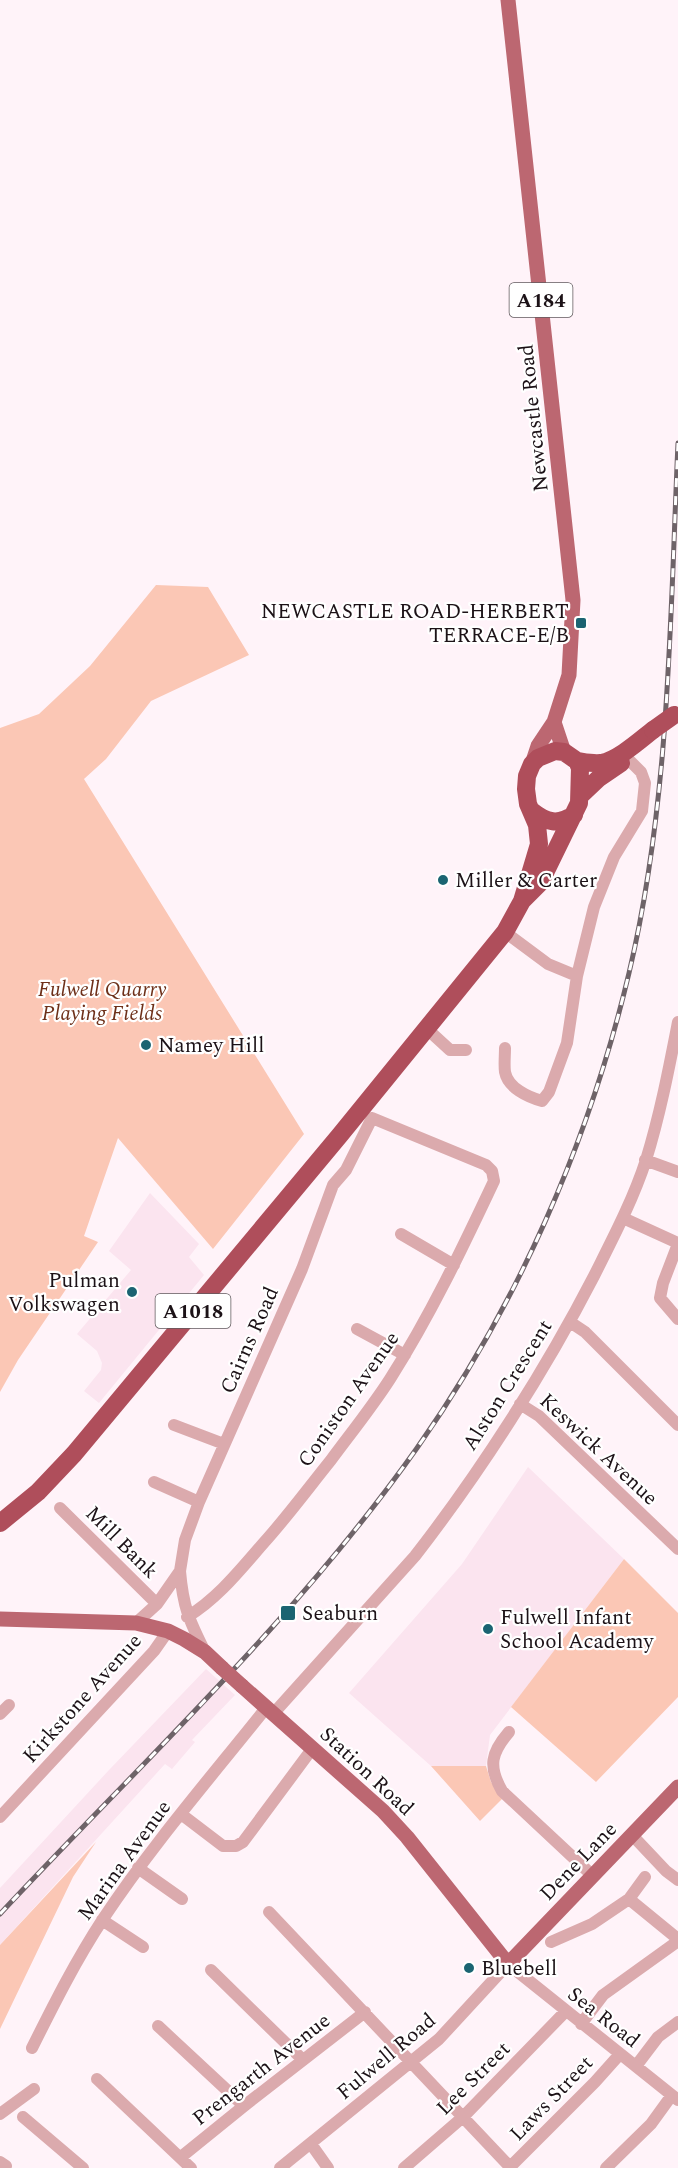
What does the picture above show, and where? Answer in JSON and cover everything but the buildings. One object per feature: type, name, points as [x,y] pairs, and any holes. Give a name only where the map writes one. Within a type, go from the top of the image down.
[{"type":"highway","points":[[581,795],[653,730],[676,714]]},
{"type":"highway","points":[[570,757],[581,776],[581,795],[574,815],[564,821],[546,821],[532,811],[528,804],[526,789],[527,776],[532,764],[545,753],[555,751],[598,764],[630,753]]},
{"type":"highway","name":"A1018","points":[[0,1522],[38,1492],[74,1454],[340,1135],[368,1111],[426,1028],[505,932],[522,901],[538,844],[539,832],[532,811]]},
{"type":"highway","name":"A1018","points":[[522,901],[540,883],[574,815]]},
{"type":"main road","name":"Newcastle Road","points":[[508,0],[573,600],[569,675],[554,722]]},
{"type":"main road","points":[[554,722],[570,757]]},
{"type":"main road","name":"A184","points":[[532,764],[544,736],[554,722]]},
{"type":"main road","name":"Station Road","points":[[0,1619],[136,1623],[168,1631],[205,1652],[383,1811],[407,1837],[508,1964]]},
{"type":"main road","name":"Dene Lane","points":[[508,1964],[678,1787]]},
{"type":"street","points":[[505,1048],[499,1076],[530,1098],[542,1101],[549,1092],[567,1043],[577,976],[594,907],[614,858],[642,811],[645,783],[630,753]]},
{"type":"street","points":[[505,932],[548,964],[577,976]]},
{"type":"street","name":"Alston Crescent","points":[[270,1711],[415,1556],[454,1503],[520,1404],[570,1322],[623,1218],[645,1160],[670,1065],[678,1022]]},
{"type":"street","points":[[426,1028],[447,1054],[466,1050]]},
{"type":"street","name":"Cairns Road","points":[[205,1652],[187,1617],[180,1571],[185,1540],[224,1444],[302,1269],[333,1185],[346,1170],[355,1153],[368,1111]]},
{"type":"street","name":"Coniston Avenue","points":[[187,1617],[212,1600],[284,1520],[362,1420],[405,1354],[454,1265],[494,1181],[492,1171],[486,1166],[368,1111]]},
{"type":"street","points":[[340,1135],[351,1144],[355,1153]]},
{"type":"street","points":[[645,1160],[678,1172]]},
{"type":"street","points":[[623,1218],[678,1244],[663,1283],[660,1298],[678,1319]]},
{"type":"street","points":[[401,1233],[454,1265]]},
{"type":"street","points":[[570,1322],[585,1332],[678,1425]]},
{"type":"street","points":[[357,1329],[405,1354]]},
{"type":"street","name":"Keswick Avenue","points":[[520,1404],[538,1416],[678,1549]]},
{"type":"street","points":[[174,1425],[224,1444]]},
{"type":"street","points":[[154,1482],[199,1502]]},
{"type":"street","name":"Mill Bank","points":[[60,1508],[157,1604]]},
{"type":"street","name":"Cairns Road","points":[[136,1623],[157,1604],[180,1571]]},
{"type":"street","name":"Kirkstone Avenue","points":[[0,1817],[154,1651],[168,1631]]},
{"type":"street","name":"Marina Avenue","points":[[32,2048],[80,1957],[138,1868],[181,1814],[270,1711]]},
{"type":"street","points":[[509,1732],[495,1750],[492,1766],[495,1779],[502,1791],[593,1876]]},
{"type":"street","points":[[181,1814],[223,1846],[236,1846],[243,1842],[312,1749]]},
{"type":"street","points":[[632,1835],[678,1880]]},
{"type":"street","points":[[138,1868],[183,1899]]},
{"type":"street","points":[[551,1942],[592,1924],[629,1899],[645,1877]]},
{"type":"street","points":[[581,2024],[603,1995],[678,1940],[629,1899]]},
{"type":"street","points":[[269,1912],[510,2168]]},
{"type":"street","points":[[102,1920],[143,1947]]},
{"type":"street","name":"Sea Road","points":[[508,1964],[565,2012],[675,2097]]},
{"type":"street","name":"Fulwell Road","points":[[280,2168],[438,2040],[508,1964]]},
{"type":"street","points":[[211,1970],[303,2060]]},
{"type":"street","name":"Prengarth Avenue","points":[[182,2157],[365,2012]]},
{"type":"street","name":"Lee Street","points":[[404,2168],[463,2117],[565,2012]]},
{"type":"street","points":[[636,2066],[658,2037],[678,2022]]},
{"type":"street","points":[[158,2026],[244,2106]]},
{"type":"street","name":"Laws Street","points":[[510,2168],[620,2054]]},
{"type":"street","points":[[98,2079],[191,2168]]},
{"type":"street","points":[[0,2114],[28,2090]]},
{"type":"street","points":[[606,2168],[675,2097]]},
{"type":"street","points":[[23,2117],[82,2168]]},
{"type":"street","points":[[311,2144],[328,2168]]},
{"type":"shaded area","points":[[150,1193],[199,1244],[189,1257],[204,1275],[99,1403],[84,1391],[101,1370],[102,1363],[97,1351],[77,1334],[131,1270],[109,1251]]},
{"type":"shaded area","name":"Fulwell Infant School Academy","points":[[528,1467],[624,1559],[490,1735],[486,1766],[431,1766],[349,1693],[462,1564]]},
{"type":"shaded area","points":[[206,1669],[235,1695],[192,1740],[195,1742],[172,1769],[165,1764],[0,1945],[0,1888]]},
{"type":"green space","name":"Fulwell Quarry Playing Fields","points":[[156,585],[208,587],[249,655],[151,701],[106,759],[84,779],[304,1134],[213,1249],[118,1138],[84,1236],[98,1242],[18,1360],[0,1392],[0,728],[39,714],[90,666]]},
{"type":"green space","points":[[624,1559],[678,1613],[678,1697],[596,1782],[511,1707]]},
{"type":"green space","points":[[431,1766],[486,1766],[491,1782],[503,1798],[480,1821]]},
{"type":"green space","points":[[96,1842],[73,1877],[0,2029],[0,1945]]},
{"type":"railway","points":[[0,1914],[270,1630],[370,1511],[417,1448],[487,1338],[546,1221],[571,1160],[613,1036],[643,908],[653,842],[666,709],[678,443]]},
{"type":"place","name":"NEWCASTLE ROAD-HERBERT TERRACE-E/B","points":[[581,623]]},
{"type":"place","name":"Miller & Carter","points":[[443,880]]},
{"type":"place","name":"Namey Hill","points":[[146,1045]]},
{"type":"place","name":"Pulman Volkswagen","points":[[132,1292]]},
{"type":"place","name":"Seaburn","points":[[288,1613]]},
{"type":"place","name":"Fulwell Infant School Academy","points":[[488,1629]]},
{"type":"place","name":"Bluebell","points":[[469,1968]]}]
